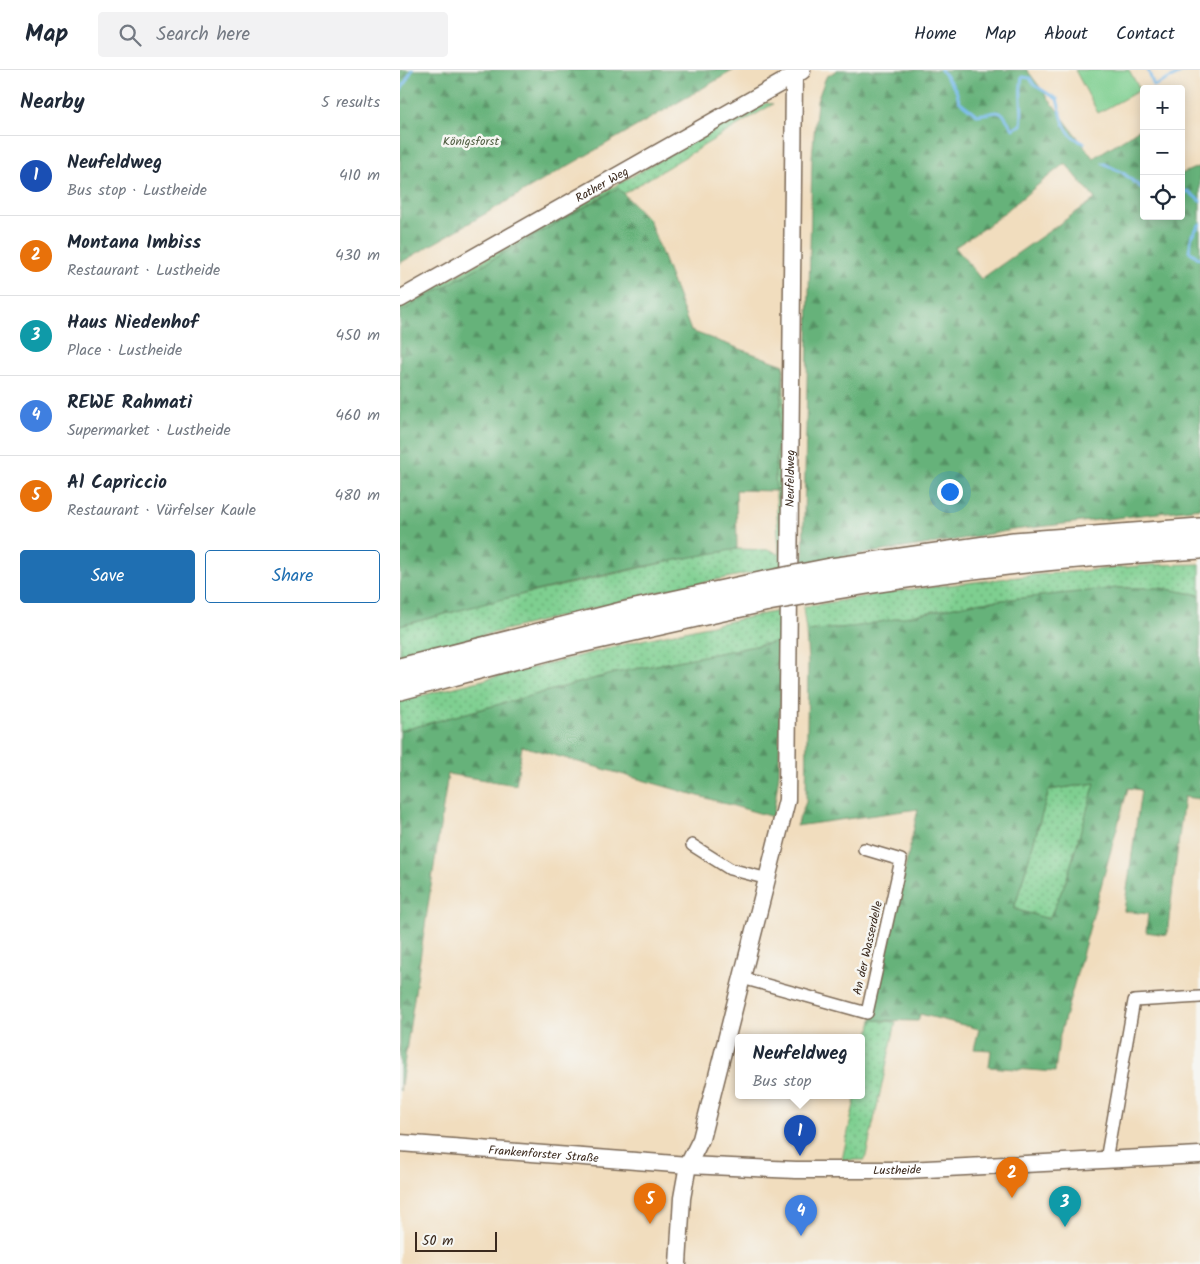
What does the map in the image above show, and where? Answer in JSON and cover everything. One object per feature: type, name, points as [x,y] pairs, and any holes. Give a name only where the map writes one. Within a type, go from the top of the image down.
[{"type":"highway","points":[[1131,533],[1200,515]]},
{"type":"highway","points":[[400,669],[622,613],[766,591],[1014,543],[1200,529]]},
{"type":"highway","points":[[831,579],[973,568],[1119,553],[1200,548]]},
{"type":"highway","points":[[1119,553],[1200,560]]},
{"type":"highway","points":[[400,689],[766,591]]},
{"type":"main road","name":"Rather Weg","points":[[400,299],[799,73]]},
{"type":"main road","name":"Neufeldweg","points":[[678,1264],[682,1198],[688,1165],[701,1139],[785,817],[789,776],[799,73]]},
{"type":"main road","name":"Frankenforster Straße","points":[[400,1143],[688,1165]]},
{"type":"main road","name":"Lustheide","points":[[688,1165],[796,1170],[881,1171],[1200,1155]]},
{"type":"street","points":[[692,845],[730,869],[768,879]]},
{"type":"street","name":"An der Wasserdelle","points":[[742,978],[867,1013],[901,860],[864,849]]},
{"type":"street","points":[[1106,1160],[1134,1001],[1200,997]]},
{"type":"green space","name":"Königsforst","points":[[400,70],[734,70],[400,263]]},
{"type":"green space","points":[[837,70],[1027,70],[1093,158],[1140,129],[1140,220],[1185,220],[1185,172],[1200,166],[1200,508],[1013,530],[803,563],[812,158],[817,101],[826,77]],"holes":[[[1065,163],[1095,199],[981,279],[955,247],[990,224]]]},
{"type":"green space","points":[[1075,70],[1129,70],[1140,90],[1098,113]]},
{"type":"green space","points":[[766,103],[773,104],[623,194],[617,188],[400,312],[400,308],[408,303],[717,128]]},
{"type":"green space","points":[[618,188],[649,220],[691,331],[784,365],[775,475],[776,491],[736,490],[737,549],[568,583],[400,626],[400,312]]},
{"type":"green space","points":[[784,366],[785,566],[666,590],[400,656],[400,626],[494,601],[689,557],[737,549],[771,550],[779,555],[775,475]]},
{"type":"green space","points":[[1200,564],[1200,595],[1161,588],[1117,588],[974,603],[860,626],[806,631],[803,607],[897,591],[1035,575],[1150,565]]},
{"type":"green space","points":[[1117,588],[1161,588],[1200,595],[1200,799],[1184,797],[1167,935],[1146,932],[1148,914],[1124,911],[1141,790],[1128,788],[1059,1039],[1055,1072],[989,1067],[991,1050],[974,1049],[979,1029],[920,1014],[918,1021],[872,1020],[918,809],[796,826],[806,802],[808,662],[806,631],[860,626],[974,603]],"holes":[[[1095,783],[1066,881],[1049,919],[1014,909],[1049,790]]]},
{"type":"green space","points":[[783,610],[781,641],[615,673],[400,731],[400,701],[642,640]]},
{"type":"green space","points":[[781,641],[779,773],[773,817],[522,746],[516,785],[448,774],[400,1091],[400,731],[615,673]]},
{"type":"green space","points":[[1096,783],[1066,881],[1049,919],[1014,909],[1049,790]]},
{"type":"green space","points":[[872,1020],[896,1022],[865,1160],[842,1160],[855,1099],[865,1099],[865,1052]]},
{"type":"waterway","points":[[400,92],[412,70]]},
{"type":"waterway","points":[[941,70],[956,90],[959,101],[977,115],[997,112],[1003,114],[1013,129],[1021,125],[1022,77],[1030,78],[1034,85],[1057,99],[1067,130],[1071,135],[1084,143]]},
{"type":"waterway","points":[[1148,70],[1154,86],[1187,70]]},
{"type":"waterway","points":[[1103,163],[1123,173],[1140,187]]},
{"type":"waterway","points":[[1185,192],[1188,191],[1200,201]]},
{"type":"waterway","points":[[1200,224],[1192,235],[1189,251],[1200,259]]},
{"type":"place","name":"Neufeldweg","points":[[800,1156]]},
{"type":"place","name":"Montana Imbiss","points":[[1012,1198]]},
{"type":"place","name":"Al Capriccio","points":[[650,1224]]},
{"type":"place","name":"Haus Niedenhof","points":[[1065,1227]]},
{"type":"place","name":"REWE Rahmati","points":[[801,1236]]}]
